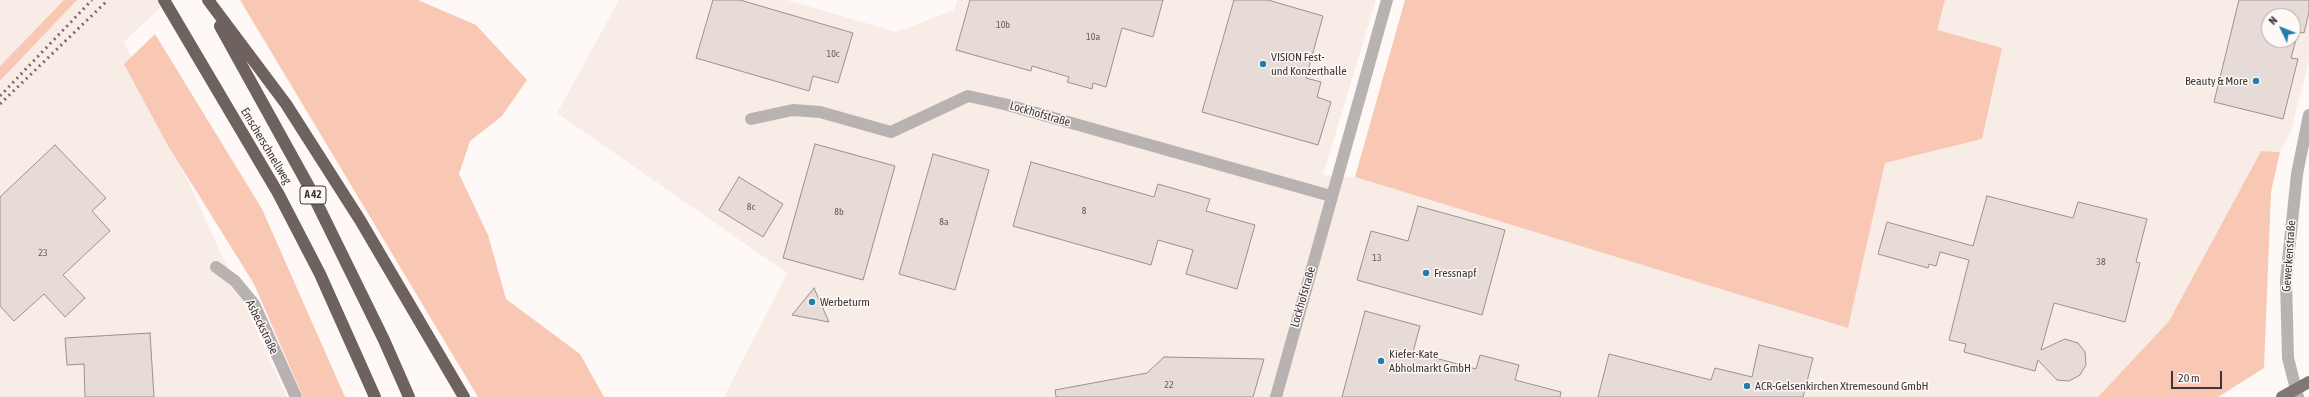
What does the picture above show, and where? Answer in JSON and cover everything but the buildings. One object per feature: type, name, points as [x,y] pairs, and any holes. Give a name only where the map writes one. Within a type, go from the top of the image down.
[{"type":"highway","name":"Emscherschnellweg","points":[[164,0],[278,193],[320,274],[376,397]]},
{"type":"highway","name":"Emscherschnellweg","points":[[207,0],[308,184],[384,340],[409,397]]},
{"type":"highway","points":[[207,0],[286,104],[360,220],[464,397]]},
{"type":"main road","points":[[2282,397],[2297,393],[2309,382]]},
{"type":"street","name":"Lockhofstraße","points":[[1276,397],[1387,0]]},
{"type":"street","name":"Lockhofstraße","points":[[751,120],[793,110],[820,112],[891,132],[968,96],[1010,106],[1331,196]]},
{"type":"street","name":"Gewerkenstraße","points":[[2297,393],[2288,358],[2286,280],[2296,174],[2309,114]]},
{"type":"street","name":"Asbeckstraße","points":[[216,267],[235,281],[254,304],[296,397]]},
{"type":"shaded area","points":[[0,0],[64,0],[0,66]]},
{"type":"shaded area","points":[[64,0],[77,0],[0,81],[0,66]]},
{"type":"shaded area","points":[[77,0],[168,0],[124,42],[287,397],[0,397],[0,81]]},
{"type":"shaded area","points":[[240,0],[418,0],[476,25],[527,80],[502,116],[470,141],[459,174],[488,235],[506,299],[580,354],[604,397],[478,397]]},
{"type":"shaded area","points":[[619,0],[787,0],[896,32],[954,10],[957,0],[1376,0],[1323,175],[1355,177],[1848,328],[1885,163],[1982,139],[1936,30],[1945,0],[2309,0],[2309,61],[2291,131],[2280,152],[2261,151],[2169,321],[2098,397],[724,397],[787,273],[557,113]]},
{"type":"shaded area","points":[[1405,0],[1945,0],[1937,30],[2002,48],[1982,139],[1885,163],[1848,328],[1355,177]]},
{"type":"shaded area","points":[[155,34],[262,209],[345,397],[303,397],[254,284],[167,144],[124,64]]},
{"type":"shaded area","points":[[2261,151],[2280,152],[2271,192],[2264,368],[2218,397],[2098,397],[2169,321]]},
{"type":"railway","points":[[0,96],[92,0]]},
{"type":"railway","points":[[0,104],[108,0]]},
{"type":"place","name":"VISION Fest- und Konzerthalle","points":[[1263,64]]},
{"type":"place","name":"Beauty & More","points":[[2256,81]]},
{"type":"place","name":"Fressnapf","points":[[1426,273]]},
{"type":"place","name":"Werbeturm","points":[[812,302]]},
{"type":"place","name":"Kiefer-Kate Abholmarkt GmbH","points":[[1381,361]]},
{"type":"place","name":"ACR-Gelsenkirchen Xtremesound GmbH","points":[[1747,386]]}]
